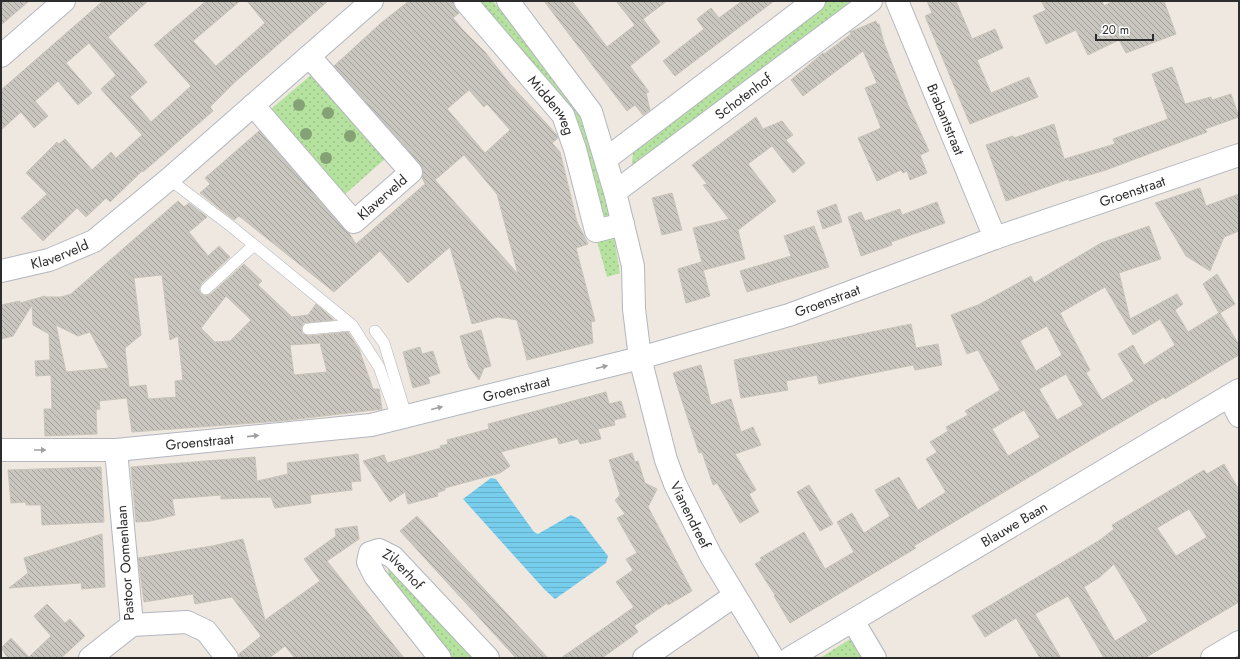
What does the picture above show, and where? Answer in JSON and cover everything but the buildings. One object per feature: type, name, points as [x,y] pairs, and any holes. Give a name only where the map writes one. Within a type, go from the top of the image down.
[{"type":"street","points":[[1,56],[64,1]]},
{"type":"street","name":"Klaverveld","points":[[1,271],[49,260],[94,241],[168,179],[372,1]]},
{"type":"street","name":"Middenweg","points":[[465,1],[563,116],[575,149],[592,234],[623,224]]},
{"type":"street","name":"Middenweg","points":[[508,1],[591,112],[616,192],[633,266],[634,309],[640,358]]},
{"type":"street","points":[[606,159],[814,1]]},
{"type":"street","name":"Schotenhof","points":[[616,192],[871,1]]},
{"type":"street","name":"Brabantstraat","points":[[897,1],[995,238]]},
{"type":"street","name":"Klaverveld","points":[[252,106],[354,222],[410,172],[309,56]]},
{"type":"street","name":"Groenstraat","points":[[1,450],[116,450],[371,424],[640,358],[789,315],[995,238],[1239,155]]},
{"type":"street","name":"Vianendreef","points":[[640,358],[666,460],[675,484],[711,556],[773,658]]},
{"type":"street","points":[[1234,393],[1239,416]]},
{"type":"street","name":"Blauwe Baan","points":[[790,658],[1234,393]]},
{"type":"street","name":"Pastoor Oomenlaan","points":[[90,658],[132,625],[116,450]]},
{"type":"street","name":"Zilverhof","points":[[440,658],[375,576],[368,562],[370,553],[379,550],[393,557],[488,658]]},
{"type":"street","points":[[644,658],[734,596]]},
{"type":"street","points":[[853,621],[876,658]]},
{"type":"street","points":[[132,625],[187,622],[206,631],[227,658]]},
{"type":"street","points":[[1212,658],[1239,642]]},
{"type":"lane","points":[[168,179],[254,245],[352,325],[379,368],[402,416]]},
{"type":"lane","points":[[206,289],[254,245]]},
{"type":"lane","points":[[308,329],[352,325]]},
{"type":"lane","points":[[375,331],[384,343],[402,416]]},
{"type":"green space","points":[[471,1],[493,1],[573,103],[589,134],[611,221],[603,224],[579,145]]},
{"type":"green space","points":[[827,1],[859,1],[631,172],[633,153]]},
{"type":"green space","points":[[311,75],[386,158],[343,196],[271,109]]},
{"type":"green space","points":[[614,237],[620,273],[607,277],[597,241]]},
{"type":"green space","points":[[388,569],[474,658],[453,658],[389,579]]},
{"type":"green space","points":[[850,639],[862,658],[820,658]]},
{"type":"water","points":[[491,478],[496,479],[534,532],[538,534],[571,515],[579,519],[608,556],[606,563],[555,599],[545,590],[463,499]]}]
